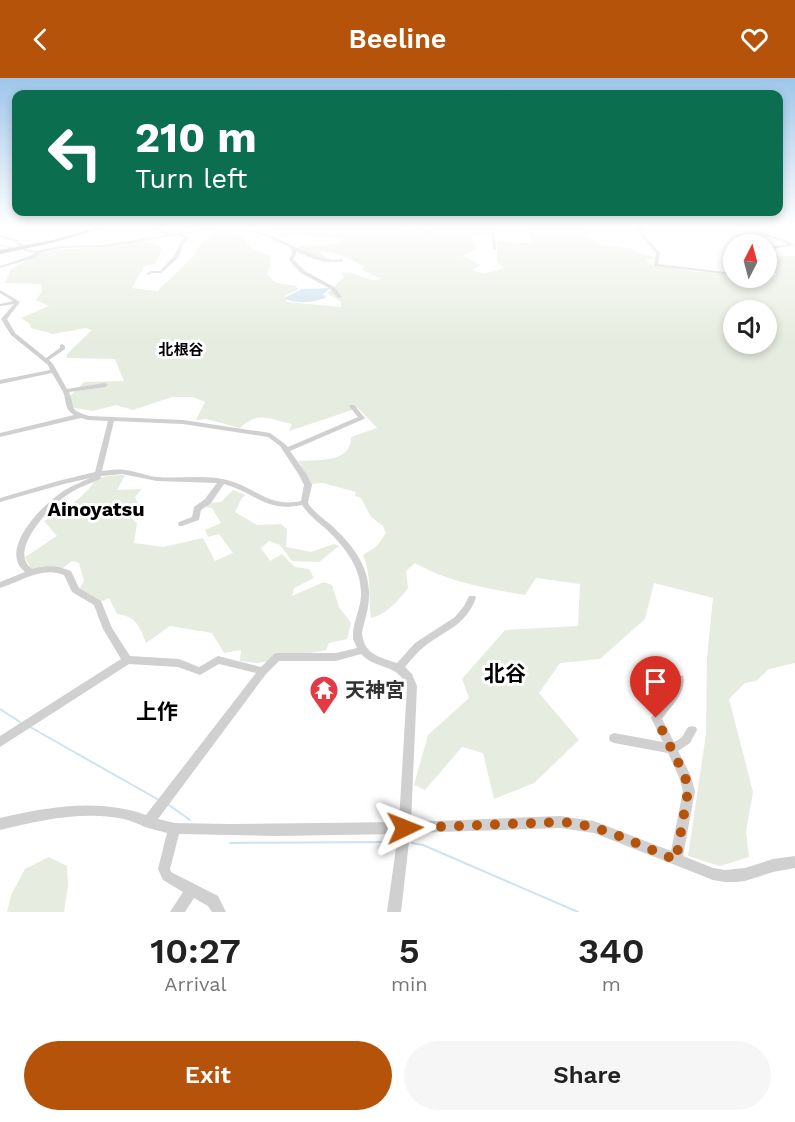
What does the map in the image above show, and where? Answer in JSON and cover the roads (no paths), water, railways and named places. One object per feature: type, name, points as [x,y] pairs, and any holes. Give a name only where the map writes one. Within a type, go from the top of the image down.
[{"type":"street","points":[[148,274],[161,273],[170,264]]},
{"type":"street","points":[[294,264],[313,279],[332,288],[340,297]]},
{"type":"street","points":[[656,264],[723,273]]},
{"type":"street","points":[[0,291],[18,302]]},
{"type":"street","points":[[0,306],[18,302]]},
{"type":"street","points":[[18,302],[4,319],[16,338],[46,360],[65,391],[70,409],[80,416]]},
{"type":"street","points":[[46,360],[58,354],[62,346]]},
{"type":"street","points":[[0,382],[54,371]]},
{"type":"street","points":[[65,391],[105,385]]},
{"type":"street","points":[[287,450],[362,418],[352,406]]},
{"type":"street","points":[[0,435],[80,416],[111,420],[183,422],[262,433],[277,440],[287,450],[308,485],[304,502]]},
{"type":"street","points":[[29,571],[21,566],[19,559],[21,543],[35,521],[60,497],[98,477],[111,420]]},
{"type":"street","points":[[0,500],[99,474],[123,472],[145,478],[222,481],[246,490],[276,506],[291,506],[304,502]]},
{"type":"street","points":[[182,524],[196,518],[197,509],[208,501],[222,481]]},
{"type":"street","points":[[304,502],[349,548],[362,572],[364,603],[357,631],[363,650],[369,656],[399,668],[409,676],[412,687],[405,828],[394,912]]},
{"type":"street","points":[[0,585],[17,580],[29,571],[60,569],[68,573],[75,590],[98,603],[108,629],[127,660]]},
{"type":"street","points":[[399,668],[422,643],[459,619],[470,605],[472,598]]},
{"type":"street","points":[[148,822],[263,671],[277,657],[336,657],[363,650]]},
{"type":"street","points":[[0,742],[127,660],[179,663],[200,671],[218,660],[263,671]]},
{"type":"street","points":[[676,860],[688,791],[685,776],[656,718],[678,688],[679,679]]},
{"type":"street","points":[[614,738],[672,749],[686,740],[692,730]]},
{"type":"street","points":[[0,824],[52,812],[80,810],[129,815],[174,829],[297,831],[560,822],[594,827],[676,860],[729,878],[745,875],[768,866],[795,862]]},
{"type":"street","points":[[174,829],[164,869],[167,876],[213,901],[219,912]]},
{"type":"street","points":[[177,912],[192,889]]},
{"type":"water","points":[[331,288],[323,294],[326,298],[316,301],[299,302],[284,298],[302,289]]},
{"type":"waterway","points":[[0,709],[20,722]]},
{"type":"waterway","points":[[30,727],[159,800]]},
{"type":"waterway","points":[[169,805],[190,820]]},
{"type":"waterway","points":[[230,843],[396,842]]},
{"type":"waterway","points":[[412,843],[423,845],[578,912]]},
{"type":"place","name":"天神宮","points":[[324,716]]},
{"type":"district","name":"北根谷","points":[[181,350]]},
{"type":"district","name":"Ainoyatsu","points":[[96,509]]},
{"type":"district","name":"北谷","points":[[505,674]]},
{"type":"district","name":"上作","points":[[157,712]]}]
